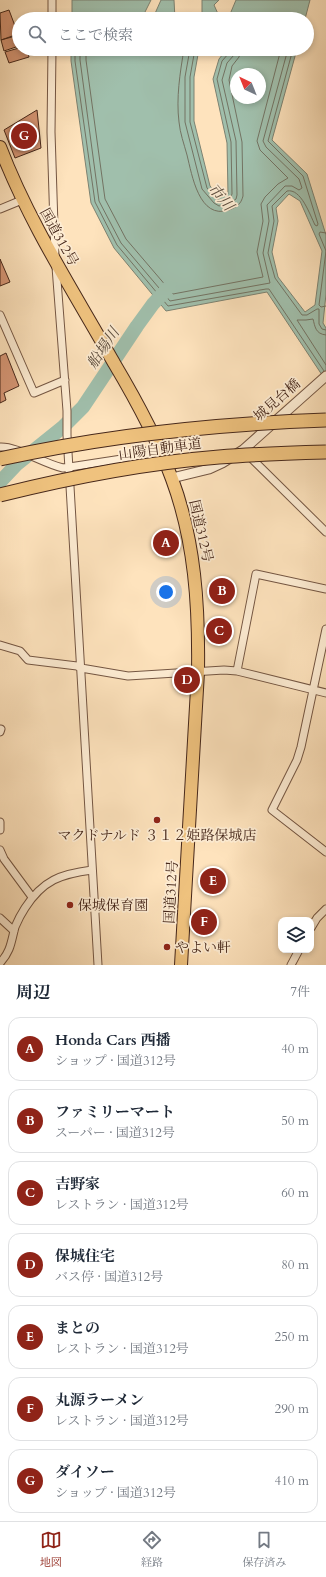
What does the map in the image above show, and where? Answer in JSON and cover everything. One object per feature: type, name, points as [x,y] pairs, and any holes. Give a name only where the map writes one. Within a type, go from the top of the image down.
[{"type":"highway","name":"国道312号","points":[[0,147],[22,200],[55,262],[119,370],[146,420],[172,478],[186,526],[194,569],[199,625],[198,672],[182,965]]},
{"type":"highway","name":"山陽自動車道","points":[[0,459],[93,440],[159,432],[212,426],[326,420]]},
{"type":"highway","name":"山陽自動車道","points":[[0,495],[87,475],[154,465],[218,457],[326,452]]},
{"type":"street","points":[[52,0],[52,12]]},
{"type":"street","points":[[52,56],[51,132],[55,262],[67,411],[67,435],[98,965]]},
{"type":"street","points":[[0,209],[22,200]]},
{"type":"street","points":[[0,315],[34,393],[65,380]]},
{"type":"street","name":"城見台橋","points":[[172,478],[209,469],[222,464],[245,448],[326,376]]},
{"type":"street","points":[[0,447],[10,448],[52,466],[63,468],[161,453]]},
{"type":"street","points":[[245,448],[326,532]]},
{"type":"street","points":[[237,671],[256,574],[326,589]]},
{"type":"street","points":[[326,629],[299,754],[272,810],[326,852]]},
{"type":"street","points":[[0,645],[20,651],[28,660],[77,666],[128,676],[224,670],[237,671],[326,693]]},
{"type":"street","points":[[0,822],[0,830]]},
{"type":"street","points":[[0,850],[4,859],[32,897]]},
{"type":"street","points":[[0,963],[6,957],[20,916],[32,897],[45,884],[57,878],[74,872],[92,870]]},
{"type":"street","points":[[314,923],[326,909]]},
{"type":"street","points":[[0,918],[14,931]]},
{"type":"street","points":[[0,952],[6,957]]},
{"type":"street","points":[[291,965],[297,953]]},
{"type":"path","points":[[142,448],[176,442]]},
{"type":"water","points":[[72,0],[151,0],[145,12],[72,12]]},
{"type":"water","points":[[161,0],[174,0],[175,12],[156,12]]},
{"type":"water","points":[[202,0],[219,0],[214,5],[217,12],[202,12]]},
{"type":"water","points":[[236,0],[310,0],[307,12],[231,12]]},
{"type":"water","name":"市川","points":[[71,56],[198,56],[194,77],[194,121],[210,186],[220,197],[228,194],[227,143],[213,79],[219,59],[221,56],[295,56],[272,140],[307,174],[326,235],[326,294],[323,323],[326,328],[326,381],[267,292],[166,311],[114,248],[91,203]],"holes":[[[289,194],[300,201],[322,251],[315,305],[305,312],[278,277],[272,252],[278,221],[276,208]]]},
{"type":"building","points":[[9,10],[12,18],[12,36],[1,40],[0,13]]},
{"type":"building","points":[[12,37],[12,48],[4,51],[1,40]]},
{"type":"building","points":[[12,50],[12,56],[29,57],[9,63],[5,52]]},
{"type":"building","points":[[37,110],[41,148],[15,158],[4,130]]},
{"type":"building","points":[[0,259],[10,282],[0,286]]},
{"type":"building","points":[[6,353],[19,386],[4,393],[6,400],[0,403],[0,356]]},
{"type":"waterway","name":"船場川","points":[[0,482],[17,464],[63,427],[83,407],[137,326],[153,304],[170,286]]},
{"type":"place","name":"ダイソー","points":[[24,136]]},
{"type":"place","name":"Honda Cars 西播","points":[[166,543]]},
{"type":"place","name":"ファミリーマート","points":[[222,591]]},
{"type":"place","name":"吉野家","points":[[219,631]]},
{"type":"place","name":"保城住宅","points":[[187,680]]},
{"type":"place","name":"マクドナルド ３１２姫路保城店","points":[[157,820]]},
{"type":"place","name":"まとの","points":[[213,881]]},
{"type":"place","name":"保城保育園","points":[[70,905]]},
{"type":"place","name":"丸源ラーメン","points":[[204,922]]},
{"type":"place","name":"やよい軒","points":[[167,947]]}]
